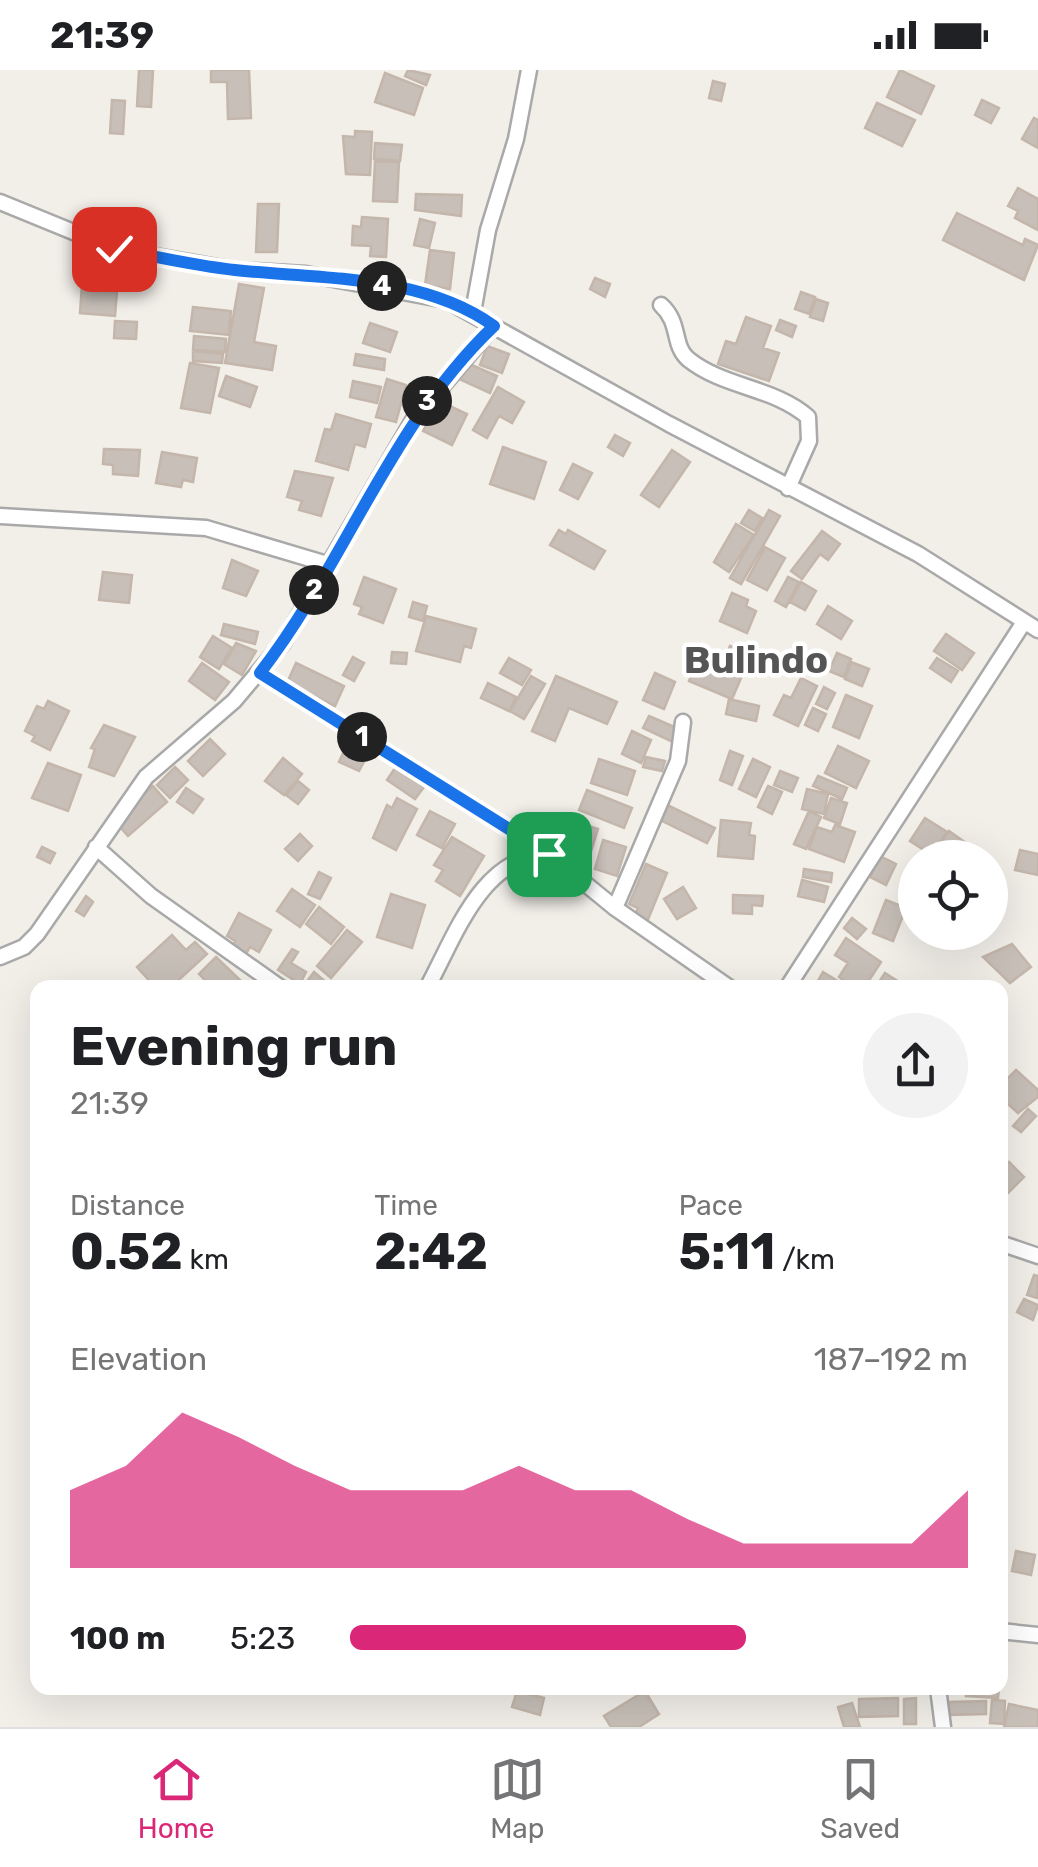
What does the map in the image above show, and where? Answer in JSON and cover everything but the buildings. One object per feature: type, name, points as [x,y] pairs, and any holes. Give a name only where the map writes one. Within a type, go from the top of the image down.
[{"type":"street","points":[[473,312],[488,230],[516,139],[529,70]]},
{"type":"street","points":[[0,202],[114,249],[234,270],[306,274],[410,291],[473,312],[788,488],[918,554],[1038,630]]},
{"type":"street","points":[[661,305],[672,316],[680,349],[691,361],[717,376],[786,400],[808,417],[809,441],[788,488]]},
{"type":"street","points":[[0,956],[24,946],[37,934],[146,777],[234,701],[260,673],[283,643],[412,422],[494,326]]},
{"type":"street","points":[[0,516],[206,528],[328,564]]},
{"type":"street","points":[[792,980],[1024,622]]},
{"type":"street","points":[[260,673],[549,854],[616,908],[719,980]]},
{"type":"street","points":[[616,908],[678,761],[683,722]]},
{"type":"street","points":[[96,847],[151,896],[270,980]]},
{"type":"street","points":[[432,980],[490,881],[524,858],[549,854]]},
{"type":"street","points":[[1008,1246],[1038,1256]]},
{"type":"street","points":[[1008,1632],[1038,1635]]},
{"type":"street","points":[[939,1695],[943,1727]]},
{"type":"district","name":"Bulindo","points":[[756,660]]},
{"type":"route","points":[[114,249],[234,270],[306,274],[410,291],[446,300],[494,326],[470,348],[412,422],[354,516],[305,608],[260,673],[549,854]]}]
